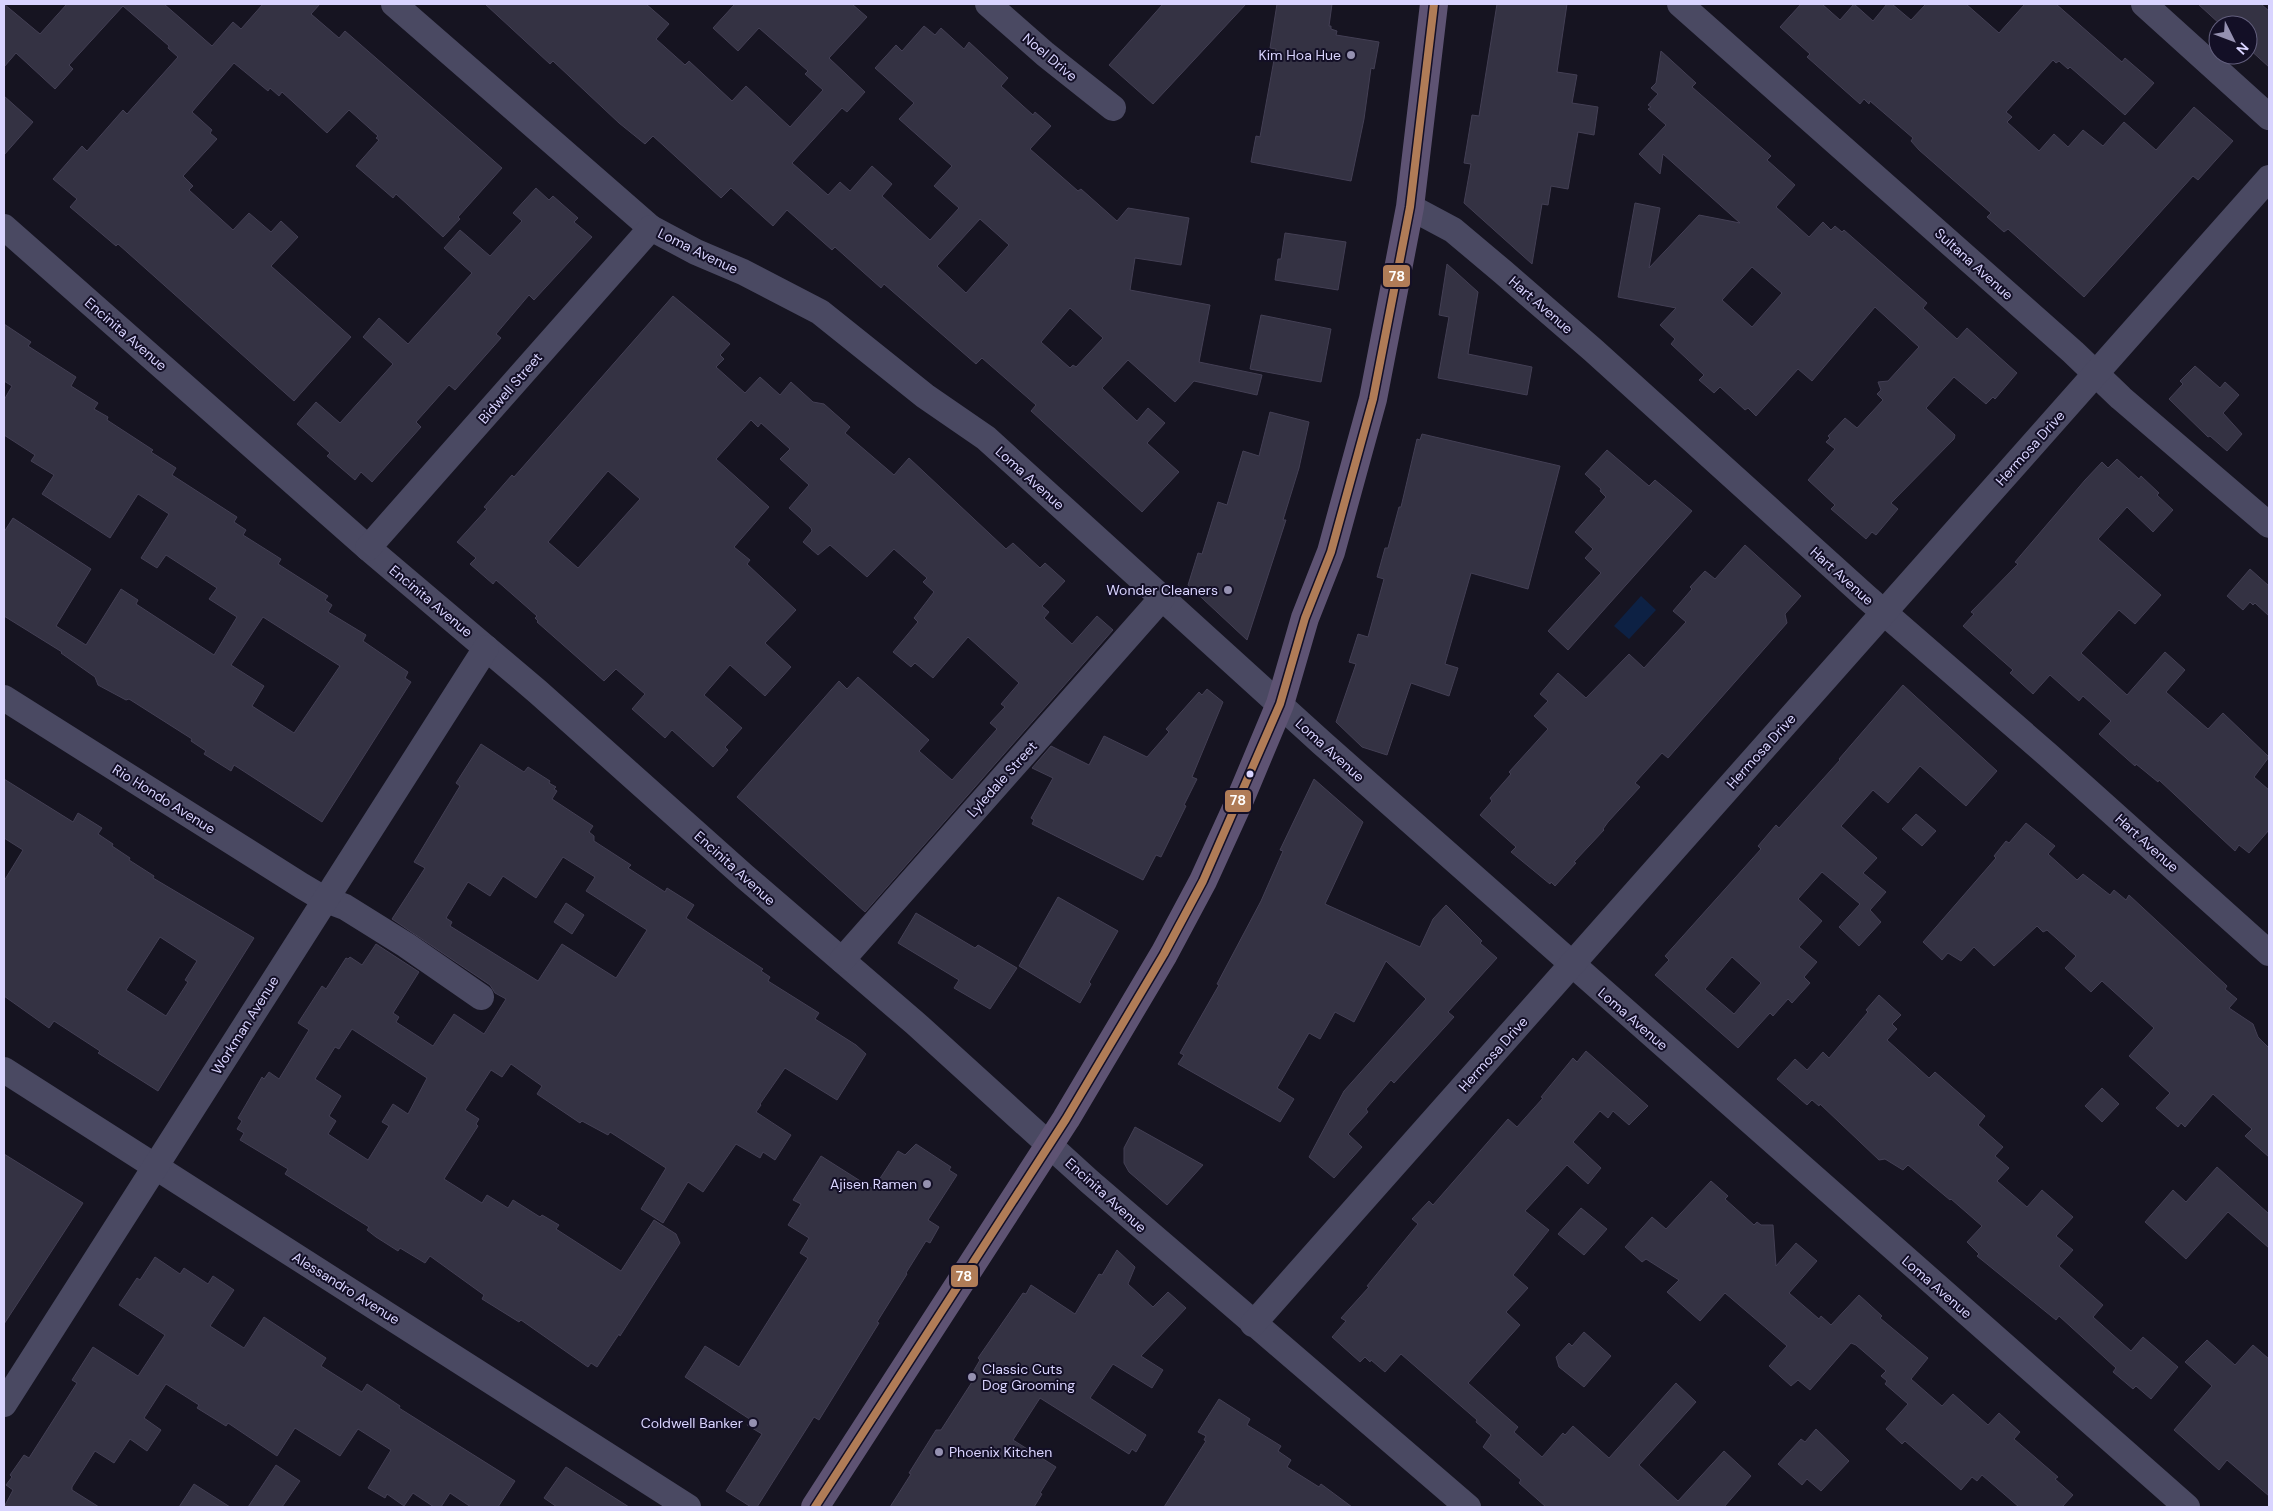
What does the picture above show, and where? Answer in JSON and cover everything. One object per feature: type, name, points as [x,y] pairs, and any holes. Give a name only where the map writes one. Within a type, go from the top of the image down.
[{"type":"main road","points":[[815,1507],[1050,1144],[1164,954],[1203,881],[1280,704],[1305,618],[1331,552],[1373,398],[1410,207],[1434,4]]},
{"type":"street","name":"Loma Avenue","points":[[394,4],[651,228],[696,252],[751,276],[820,312],[925,396],[986,438],[1280,704],[1572,964],[2187,1507]]},
{"type":"street","name":"Noel Drive","points":[[988,4],[1044,54],[1113,108]]},
{"type":"street","name":"Sultana Avenue","points":[[1680,4],[2066,345],[2096,374],[2269,525]]},
{"type":"street","points":[[2144,4],[2269,116]]},
{"type":"street","name":"Hermosa Drive","points":[[1253,1324],[2269,178]]},
{"type":"street","name":"Hart Avenue","points":[[1410,207],[1453,230],[1469,242],[1593,350],[1884,613],[2269,953]]},
{"type":"street","name":"Encinita Avenue","points":[[4,227],[368,548],[486,648],[842,960],[1050,1144],[1090,1182],[1468,1507]]},
{"type":"street","name":"Bidwell Street","points":[[368,548],[651,228]]},
{"type":"street","name":"Lyledale Street","points":[[842,960],[1162,598]]},
{"type":"street","name":"Workman Avenue","points":[[4,1404],[486,648]]},
{"type":"street","name":"Rio Hondo Avenue","points":[[4,698],[324,900],[352,912],[481,997]]},
{"type":"street","name":"Alessandro Avenue","points":[[4,1070],[688,1507]]},
{"type":"water","points":[[1641,596],[1656,610],[1629,639],[1614,626]]},
{"type":"building","points":[[4,4],[40,34],[67,4],[164,4],[212,46],[233,22],[241,29],[263,4],[320,4],[311,14],[339,38],[345,31],[502,168],[458,217],[460,219],[443,237],[396,194],[393,198],[356,166],[379,140],[376,138],[378,136],[349,110],[327,133],[282,92],[279,96],[270,88],[268,91],[234,63],[192,112],[212,130],[210,133],[217,139],[183,176],[193,186],[189,190],[233,230],[249,213],[271,232],[281,221],[298,237],[271,266],[351,337],[294,401],[118,244],[116,246],[70,207],[77,199],[53,179],[82,146],[87,151],[123,110],[127,114],[178,57],[168,48],[169,46],[123,6],[69,65],[73,69],[55,89],[16,53],[4,67]]},
{"type":"building","points":[[485,4],[646,4],[669,24],[656,39],[685,65],[689,61],[732,101],[746,86],[790,127],[823,90],[805,74],[808,71],[759,28],[738,51],[713,28],[735,4],[852,4],[867,17],[829,58],[865,92],[847,112],[842,108],[792,163],[828,195],[840,182],[850,191],[872,166],[892,184],[882,196],[930,240],[959,208],[934,186],[952,166],[899,119],[914,103],[875,68],[896,45],[902,51],[924,26],[935,35],[941,28],[964,49],[969,42],[1008,78],[1001,86],[1033,115],[1035,112],[1051,126],[1030,149],[1078,191],[1081,189],[1117,221],[1128,208],[1189,218],[1181,265],[1135,258],[1130,290],[1210,305],[1199,362],[1262,375],[1257,395],[1194,381],[1175,402],[1128,360],[1102,388],[1137,421],[1148,408],[1165,423],[1147,443],[1179,472],[1142,512],[1031,411],[1036,405],[982,358],[976,364],[884,284],[881,288],[835,247],[832,250],[787,210],[773,226],[731,188],[721,198],[653,136],[645,144],[619,123],[553,61],[550,64]],"holes":[[[980,219],[1009,245],[966,293],[937,266]],[[1070,308],[1103,338],[1076,367],[1073,365],[1070,368],[1041,342]]]},
{"type":"building","points":[[1163,4],[1246,4],[1153,104],[1109,65]]},
{"type":"building","points":[[1277,4],[1332,4],[1329,26],[1337,31],[1336,35],[1379,42],[1374,69],[1371,68],[1364,119],[1351,181],[1251,162],[1256,136],[1260,137],[1276,49],[1270,48]]},
{"type":"building","points":[[1497,4],[1567,4],[1557,72],[1577,75],[1572,103],[1598,107],[1594,135],[1578,132],[1568,189],[1551,186],[1548,205],[1542,204],[1532,264],[1464,203],[1471,164],[1464,163],[1472,115],[1479,116]]},
{"type":"building","points":[[1801,4],[1822,4],[1840,20],[1854,4],[1873,21],[1887,4],[1892,4],[1911,20],[1926,4],[1966,4],[1999,33],[2025,4],[2056,4],[2122,62],[2125,58],[2154,83],[2125,115],[2070,67],[2068,69],[2059,61],[2056,63],[2053,60],[2006,112],[2012,117],[2007,122],[2039,151],[2054,134],[2068,147],[2083,130],[2103,146],[2124,122],[2156,150],[2194,107],[2233,141],[2198,180],[2193,176],[2084,297],[2008,229],[2004,232],[1987,217],[1991,213],[1919,150],[1911,141],[1913,138],[1870,101],[1869,104],[1864,99],[1860,104],[1807,57],[1810,54],[1780,27]]},
{"type":"building","points":[[2198,4],[2261,4],[2269,11],[2269,67],[2258,57],[2258,15],[2210,15]]},
{"type":"building","points":[[1661,51],[1696,83],[1692,87],[1771,156],[1767,160],[1795,185],[1776,207],[1809,237],[1823,222],[1831,230],[1835,226],[1842,232],[1844,230],[1927,303],[1923,308],[1957,339],[1967,328],[2017,373],[1995,399],[1993,397],[1986,404],[1954,377],[1926,408],[1955,435],[1954,439],[1891,503],[1898,509],[1876,535],[1872,532],[1866,539],[1831,509],[1835,505],[1808,480],[1835,449],[1826,442],[1830,438],[1828,436],[1845,418],[1857,428],[1883,400],[1877,394],[1881,390],[1878,382],[1888,381],[1919,347],[1875,307],[1812,381],[1798,369],[1756,416],[1748,408],[1745,410],[1720,387],[1714,393],[1699,380],[1704,375],[1671,344],[1675,339],[1660,325],[1676,308],[1618,297],[1635,203],[1660,208],[1649,268],[1699,215],[1740,223],[1663,154],[1660,174],[1639,154],[1666,125],[1648,109],[1651,107],[1648,105],[1658,94],[1651,88],[1656,83]],"holes":[[[1752,267],[1782,293],[1752,327],[1722,300]]]},
{"type":"building","points":[[4,96],[33,122],[4,155]]},
{"type":"building","points":[[536,188],[549,200],[553,196],[578,218],[574,222],[592,237],[534,300],[529,295],[496,334],[501,338],[455,390],[449,385],[416,422],[421,427],[372,482],[361,472],[355,480],[327,456],[330,453],[297,424],[316,402],[340,423],[393,364],[363,337],[379,318],[408,344],[472,273],[444,248],[460,230],[490,256],[522,221],[513,213]]},
{"type":"building","points":[[1285,233],[1346,242],[1338,290],[1275,280]]},
{"type":"building","points":[[1447,264],[1478,292],[1468,354],[1532,367],[1527,395],[1438,378],[1449,317],[1439,315]]},
{"type":"building","points":[[673,296],[730,344],[720,355],[724,359],[716,367],[745,393],[760,377],[780,395],[791,382],[813,402],[824,404],[850,427],[845,433],[894,475],[909,458],[1006,549],[1013,543],[1040,568],[1045,563],[1065,581],[1042,606],[1049,612],[1044,618],[1072,644],[1097,616],[1113,630],[865,912],[737,797],[839,681],[847,689],[858,677],[929,740],[919,751],[952,780],[997,729],[990,723],[1005,707],[1001,704],[1019,683],[968,637],[933,678],[915,663],[911,667],[893,652],[918,622],[914,618],[934,592],[923,582],[927,578],[894,549],[867,577],[830,545],[818,555],[803,542],[812,531],[811,528],[789,508],[809,485],[780,459],[790,449],[761,423],[758,427],[751,420],[716,459],[769,507],[734,547],[750,560],[747,564],[796,610],[765,643],[791,667],[765,696],[730,665],[704,695],[742,728],[725,747],[728,750],[713,767],[672,730],[665,738],[632,709],[645,694],[616,669],[604,681],[537,622],[535,618],[537,616],[496,580],[493,584],[470,564],[476,558],[457,542],[487,509],[484,507],[512,475],[514,477]],"holes":[[[608,471],[640,499],[578,568],[548,542]]]},
{"type":"building","points":[[1261,315],[1331,329],[1321,382],[1250,369]]},
{"type":"building","points":[[4,324],[31,342],[28,346],[76,377],[71,386],[98,403],[94,409],[108,417],[107,420],[153,450],[151,452],[176,468],[172,475],[237,517],[234,522],[246,530],[243,535],[281,559],[278,564],[328,596],[325,600],[332,605],[328,612],[366,635],[363,641],[408,672],[405,678],[411,682],[322,822],[234,765],[231,771],[204,754],[206,751],[191,741],[192,739],[129,699],[126,700],[98,685],[95,677],[62,652],[4,616],[4,532],[13,518],[91,569],[56,626],[86,645],[121,589],[138,600],[136,604],[214,655],[237,617],[209,599],[217,588],[166,555],[157,568],[141,558],[169,514],[138,494],[110,538],[42,494],[54,475],[31,461],[35,455],[4,435],[4,400],[12,386],[4,381]],"holes":[[[263,617],[340,666],[294,733],[252,706],[264,686],[231,665]]]},
{"type":"building","points":[[2195,366],[2220,388],[2225,382],[2239,395],[2223,413],[2242,434],[2227,451],[2210,436],[2208,437],[2169,399],[2183,384],[2180,381]]},
{"type":"building","points":[[1270,412],[1309,422],[1299,468],[1283,520],[1286,520],[1247,640],[1188,585],[1198,553],[1202,554],[1218,502],[1227,505],[1243,451],[1259,456]]},
{"type":"building","points":[[1422,434],[1560,466],[1528,589],[1471,573],[1445,664],[1458,668],[1449,696],[1411,683],[1387,755],[1362,747],[1336,722],[1356,664],[1349,662],[1358,634],[1368,637],[1384,579],[1377,577],[1385,548],[1388,548],[1399,507],[1401,507],[1417,439],[1420,440]]},
{"type":"building","points":[[1607,450],[1649,486],[1655,480],[1692,511],[1568,650],[1548,631],[1601,573],[1585,558],[1593,549],[1575,532],[1606,497],[1600,491],[1601,489],[1585,474]]},
{"type":"building","points":[[2117,459],[2139,479],[2141,476],[2173,510],[2153,532],[2127,507],[2098,539],[2161,595],[2135,624],[2119,610],[2081,653],[2127,695],[2165,652],[2185,670],[2166,692],[2208,729],[2223,713],[2269,757],[2254,777],[2269,790],[2269,830],[2249,853],[2239,845],[2235,851],[2159,780],[2158,782],[2136,764],[2135,766],[2099,734],[2111,721],[2083,696],[2079,701],[2050,675],[2033,694],[2010,673],[2013,670],[1963,626],[1974,614],[1971,612],[2018,564],[2015,562],[2085,480],[2102,462],[2108,468]]},
{"type":"building","points":[[1745,545],[1801,596],[1785,614],[1787,623],[1668,758],[1662,753],[1635,783],[1640,787],[1574,862],[1576,863],[1555,886],[1551,882],[1550,884],[1511,852],[1516,847],[1480,815],[1492,801],[1490,798],[1511,774],[1509,772],[1548,729],[1534,716],[1548,701],[1540,694],[1558,673],[1586,698],[1629,654],[1644,668],[1686,622],[1673,611],[1692,589],[1690,587],[1705,571],[1715,579]]},
{"type":"building","points":[[2250,569],[2269,586],[2269,616],[2255,603],[2253,605],[2250,602],[2243,610],[2227,596]]},
{"type":"building","points":[[1903,685],[1997,771],[1966,806],[1920,766],[1888,803],[1873,790],[1841,826],[1877,858],[1863,873],[1886,892],[1870,910],[1881,922],[1859,946],[1839,927],[1860,904],[1822,872],[1798,899],[1822,921],[1799,947],[1817,962],[1804,977],[1810,983],[1792,1003],[1788,999],[1773,1016],[1770,1013],[1738,1048],[1655,975],[1669,960],[1665,956],[1761,849],[1758,846],[1776,825],[1779,828]],"holes":[[[1732,957],[1761,983],[1734,1014],[1705,989]]]},
{"type":"building","points":[[1207,689],[1223,702],[1192,777],[1197,779],[1184,805],[1186,806],[1161,857],[1156,855],[1143,880],[1032,824],[1034,820],[1031,818],[1053,778],[1032,768],[1051,746],[1089,765],[1104,736],[1147,757],[1169,732],[1166,729],[1199,692],[1202,695]]},
{"type":"building","points":[[481,744],[524,772],[528,767],[550,781],[549,783],[556,787],[554,789],[557,791],[552,799],[593,826],[589,832],[594,836],[594,841],[631,865],[628,868],[665,892],[667,888],[694,905],[686,918],[763,969],[761,971],[770,977],[768,981],[819,1013],[815,1019],[856,1045],[866,1054],[837,1100],[785,1068],[756,1112],[791,1135],[775,1160],[763,1152],[760,1158],[736,1144],[703,1192],[688,1182],[663,1223],[641,1209],[666,1168],[610,1132],[608,1135],[582,1121],[580,1123],[537,1094],[542,1086],[511,1064],[502,1077],[491,1070],[465,1110],[479,1119],[476,1124],[478,1126],[444,1179],[482,1203],[487,1195],[508,1208],[513,1200],[540,1217],[542,1215],[559,1225],[556,1229],[621,1271],[654,1220],[676,1234],[680,1243],[620,1336],[619,1334],[597,1367],[591,1363],[588,1367],[521,1320],[519,1322],[482,1299],[484,1295],[430,1256],[425,1263],[400,1248],[398,1251],[376,1237],[367,1230],[369,1227],[285,1174],[288,1169],[240,1140],[244,1133],[237,1129],[242,1121],[238,1118],[262,1077],[264,1079],[269,1072],[279,1079],[309,1030],[298,1023],[322,986],[326,989],[346,958],[350,957],[362,965],[376,944],[419,972],[393,1013],[399,1017],[396,1022],[433,1046],[454,1014],[484,1034],[506,999],[495,993],[490,985],[392,919],[425,868],[414,862],[460,786],[456,783]],"holes":[[[563,857],[595,877],[586,891],[647,930],[616,978],[562,944],[538,981],[450,926],[452,922],[446,918],[468,882],[490,896],[503,876],[536,898]],[[352,1029],[427,1078],[408,1114],[393,1104],[382,1122],[389,1126],[368,1160],[328,1134],[336,1121],[329,1116],[341,1096],[315,1079],[335,1047],[339,1049]]]},
{"type":"building","points":[[4,779],[73,822],[78,813],[102,828],[98,834],[130,858],[129,860],[154,876],[153,878],[254,938],[158,1091],[98,1053],[100,1051],[54,1021],[49,1028],[4,996],[4,881],[23,850],[4,838]],"holes":[[[160,937],[197,961],[185,980],[188,982],[166,1016],[126,990]]]},
{"type":"building","points":[[1314,779],[1363,822],[1325,904],[1420,947],[1433,919],[1446,905],[1482,941],[1480,943],[1497,958],[1448,1012],[1454,1017],[1394,1083],[1391,1080],[1366,1109],[1368,1112],[1348,1134],[1362,1147],[1334,1178],[1309,1157],[1344,1091],[1426,999],[1386,961],[1354,1022],[1335,1012],[1320,1039],[1309,1033],[1277,1088],[1294,1099],[1280,1122],[1178,1064],[1184,1055],[1180,1053],[1219,985],[1217,984],[1261,901],[1283,851],[1280,850]]},
{"type":"building","points":[[1916,814],[1936,831],[1922,846],[1902,829]]},
{"type":"building","points":[[2026,823],[2055,846],[2048,854],[2077,880],[2083,874],[2110,895],[2114,890],[2126,900],[2129,895],[2227,986],[2225,989],[2237,999],[2229,1008],[2253,1024],[2258,1037],[2269,1048],[2269,1157],[2245,1136],[2252,1129],[2213,1094],[2185,1127],[2181,1123],[2178,1127],[2156,1108],[2170,1093],[2129,1056],[2154,1028],[2102,981],[2091,992],[2065,968],[2076,956],[2047,930],[2043,932],[2037,926],[1994,966],[1974,947],[1961,961],[1948,953],[1942,960],[1923,942],[1996,858],[1994,856],[2006,841],[2009,843]]},
{"type":"building","points":[[1058,897],[1118,931],[1089,982],[1091,984],[1080,1003],[1019,966]]},
{"type":"building","points":[[566,903],[584,915],[572,934],[554,922]]},
{"type":"building","points":[[916,913],[975,948],[978,945],[1017,968],[990,1009],[954,988],[959,980],[898,943]]},
{"type":"building","points":[[1879,995],[1901,1015],[1892,1024],[1897,1029],[1887,1040],[1929,1078],[1935,1072],[1985,1116],[1978,1125],[2003,1147],[1995,1156],[2009,1168],[1997,1181],[2027,1207],[2042,1190],[2073,1217],[2056,1236],[2073,1250],[2059,1266],[2103,1305],[2093,1317],[2131,1351],[2143,1337],[2178,1367],[2151,1399],[2136,1386],[2133,1389],[2113,1372],[2116,1368],[2059,1316],[2056,1320],[1977,1256],[1979,1254],[1967,1242],[1982,1226],[1951,1199],[1908,1165],[1903,1170],[1885,1159],[1879,1160],[1820,1104],[1819,1106],[1812,1100],[1807,1105],[1777,1079],[1795,1059],[1807,1070],[1823,1052],[1829,1058],[1868,1012],[1866,1010]]},
{"type":"building","points":[[1586,1051],[1648,1106],[1629,1125],[1613,1111],[1608,1118],[1600,1111],[1573,1142],[1601,1168],[1588,1184],[1567,1165],[1525,1211],[1549,1230],[1513,1275],[1528,1288],[1506,1312],[1520,1325],[1468,1383],[1518,1427],[1514,1432],[1542,1457],[1563,1433],[1565,1435],[1573,1426],[1609,1458],[1676,1383],[1696,1402],[1639,1465],[1678,1501],[1724,1451],[1751,1476],[1724,1507],[1546,1507],[1519,1483],[1521,1480],[1483,1447],[1491,1435],[1476,1422],[1477,1420],[1401,1354],[1385,1372],[1365,1357],[1360,1362],[1332,1337],[1346,1321],[1341,1318],[1369,1287],[1367,1286],[1418,1224],[1412,1219],[1429,1201],[1433,1205],[1508,1119],[1517,1127],[1543,1098],[1541,1097],[1573,1058],[1577,1062]]},
{"type":"building","points":[[2102,1088],[2119,1104],[2102,1122],[2085,1106]]},
{"type":"building","points":[[1135,1127],[1203,1165],[1167,1205],[1129,1172],[1124,1163],[1124,1148]]},
{"type":"building","points":[[916,1144],[951,1167],[949,1170],[957,1175],[928,1220],[939,1227],[930,1243],[926,1241],[906,1273],[877,1322],[879,1323],[819,1420],[814,1417],[757,1507],[751,1507],[726,1491],[762,1434],[747,1425],[751,1420],[685,1377],[705,1346],[739,1367],[808,1258],[800,1253],[809,1238],[788,1225],[801,1204],[793,1200],[821,1156],[873,1189],[898,1151],[905,1155]]},
{"type":"building","points":[[4,1154],[83,1203],[4,1324]]},
{"type":"building","points":[[2217,1167],[2269,1214],[2269,1248],[2228,1212],[2186,1259],[2145,1222],[2173,1190],[2186,1202]]},
{"type":"building","points":[[1711,1181],[1728,1196],[1725,1199],[1754,1225],[1757,1222],[1761,1225],[1773,1225],[1776,1266],[1796,1243],[1817,1261],[1789,1293],[1819,1319],[1821,1316],[1831,1325],[1859,1295],[1882,1316],[1880,1318],[1928,1358],[1911,1379],[1942,1406],[1953,1394],[1988,1425],[1999,1413],[2020,1432],[2014,1439],[2058,1477],[2055,1479],[2073,1495],[2062,1507],[2019,1507],[1982,1475],[1977,1481],[1972,1477],[1961,1490],[1905,1441],[1902,1444],[1886,1429],[1908,1404],[1885,1384],[1887,1381],[1881,1376],[1886,1371],[1856,1345],[1851,1343],[1810,1390],[1798,1380],[1791,1386],[1769,1366],[1787,1346],[1725,1293],[1700,1321],[1667,1292],[1679,1280],[1646,1259],[1642,1262],[1625,1247],[1652,1217],[1666,1229]]},
{"type":"building","points":[[1581,1208],[1607,1229],[1584,1255],[1558,1234]]},
{"type":"building","points":[[1117,1250],[1135,1267],[1128,1284],[1153,1307],[1168,1292],[1186,1308],[1141,1356],[1163,1370],[1152,1388],[1113,1364],[1090,1398],[1146,1435],[1136,1452],[1132,1449],[1129,1454],[1040,1398],[1013,1440],[1056,1467],[1034,1507],[890,1507],[936,1430],[941,1430],[974,1379],[970,1377],[980,1360],[978,1358],[1023,1293],[1026,1294],[1031,1285],[1075,1314],[1099,1274],[1102,1275]]},
{"type":"building","points":[[155,1257],[180,1274],[184,1268],[208,1284],[213,1276],[234,1290],[210,1326],[244,1348],[264,1317],[326,1358],[321,1366],[362,1392],[367,1384],[400,1406],[399,1408],[515,1481],[498,1507],[471,1507],[450,1493],[441,1507],[434,1507],[413,1493],[404,1506],[387,1494],[385,1498],[368,1488],[391,1450],[358,1429],[340,1456],[295,1428],[277,1456],[228,1423],[226,1426],[197,1408],[199,1405],[166,1384],[144,1418],[161,1430],[147,1451],[130,1439],[114,1463],[95,1451],[72,1487],[72,1490],[99,1507],[4,1507],[13,1490],[6,1485],[12,1477],[10,1475],[24,1455],[29,1458],[77,1383],[72,1380],[93,1347],[138,1376],[165,1335],[119,1305],[137,1278],[140,1280]]},
{"type":"building","points":[[1584,1332],[1611,1356],[1584,1387],[1559,1367],[1556,1357],[1569,1343],[1572,1346]]},
{"type":"building","points":[[2207,1340],[2235,1365],[2253,1345],[2269,1359],[2269,1496],[2227,1460],[2219,1470],[2174,1430],[2212,1386],[2185,1362]]},
{"type":"building","points":[[1219,1399],[1250,1419],[1247,1425],[1281,1446],[1278,1451],[1291,1460],[1287,1467],[1319,1487],[1321,1484],[1352,1507],[1164,1507],[1206,1441],[1204,1440],[1206,1436],[1198,1432]]},
{"type":"building","points":[[1816,1429],[1849,1461],[1821,1491],[1807,1479],[1802,1485],[1778,1464],[1801,1439],[1805,1442]]},
{"type":"building","points":[[276,1465],[300,1481],[282,1507],[248,1507]]},
{"type":"building","points":[[566,1467],[629,1507],[557,1507],[544,1498]]},
{"type":"building","points":[[194,1484],[230,1507],[179,1507]]},
{"type":"transit line","name":"78","points":[[815,1507],[1066,1119],[1164,954],[1203,881],[1280,704],[1305,618],[1331,552],[1373,399],[1410,207],[1434,4]]},
{"type":"place","name":"Kim Hoa Hue","points":[[1351,55]]},
{"type":"place","name":"Wonder Cleaners","points":[[1228,590]]},
{"type":"place","name":"Ajisen Ramen","points":[[927,1184]]},
{"type":"place","name":"Classic Cuts Dog Grooming","points":[[972,1377]]},
{"type":"place","name":"Coldwell Banker","points":[[753,1423]]},
{"type":"place","name":"Phoenix Kitchen","points":[[939,1452]]}]
